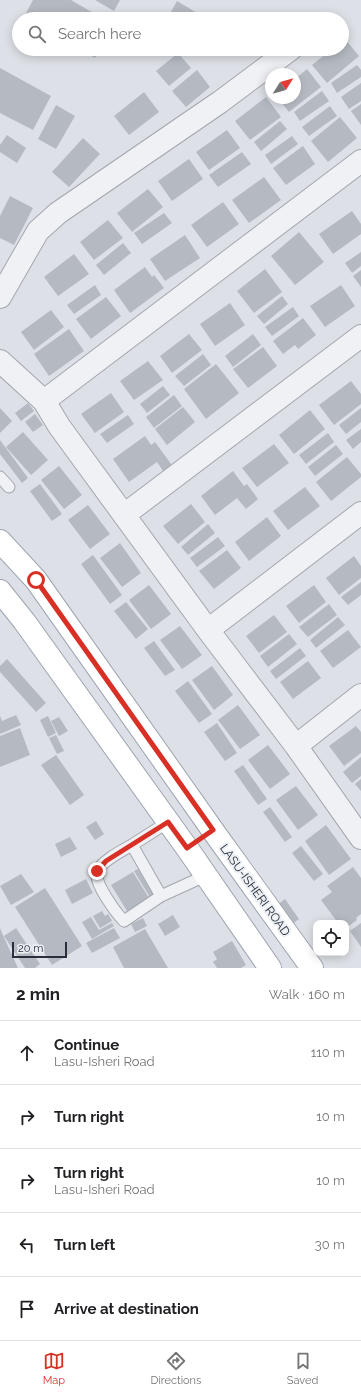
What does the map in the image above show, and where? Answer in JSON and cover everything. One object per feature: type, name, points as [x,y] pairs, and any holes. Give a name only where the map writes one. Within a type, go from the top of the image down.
[{"type":"main road","name":"LASU-ISHERI ROAD","points":[[0,541],[36,580],[312,968]]},
{"type":"main road","points":[[0,592],[24,621],[207,875],[270,968]]},
{"type":"main road","points":[[187,848],[213,830]]},
{"type":"street","points":[[0,297],[38,231],[58,213],[220,102],[282,56]]},
{"type":"street","points":[[44,401],[361,161]]},
{"type":"street","points":[[124,515],[361,336]]},
{"type":"street","points":[[0,361],[44,401],[59,426],[208,630],[296,746],[361,838]]},
{"type":"street","points":[[208,630],[361,513]]},
{"type":"street","points":[[296,746],[361,695]]},
{"type":"lane","points":[[0,477],[9,487]]},
{"type":"lane","points":[[168,822],[106,861],[97,871],[97,877],[113,909],[124,921],[161,896],[207,875]]},
{"type":"lane","points":[[132,845],[161,896]]},
{"type":"building","points":[[33,0],[71,0],[92,12],[27,12]]},
{"type":"building","points":[[95,0],[120,0],[114,11]]},
{"type":"building","points":[[177,1],[195,12],[171,12]]},
{"type":"building","points":[[349,44],[359,56],[327,83],[312,65],[323,56],[349,56]]},
{"type":"building","points":[[174,56],[181,56],[191,68],[169,86],[156,71]]},
{"type":"building","points":[[357,65],[361,70],[361,77],[337,93],[331,83]]},
{"type":"building","points":[[0,68],[51,96],[33,130],[0,113]]},
{"type":"building","points":[[307,69],[321,87],[301,103],[301,74]]},
{"type":"building","points":[[197,70],[210,87],[186,107],[172,91]]},
{"type":"building","points":[[361,83],[361,101],[349,109],[341,97]]},
{"type":"building","points":[[322,91],[329,101],[300,121],[294,112]]},
{"type":"building","points":[[144,92],[159,112],[129,135],[114,116]]},
{"type":"building","points":[[265,98],[265,104],[271,104],[281,117],[250,140],[235,121]]},
{"type":"building","points":[[283,104],[299,104],[289,112]]},
{"type":"building","points":[[361,104],[361,125],[351,111]]},
{"type":"building","points":[[56,105],[75,116],[56,149],[38,139]]},
{"type":"building","points":[[330,106],[337,116],[309,136],[302,127]]},
{"type":"building","points":[[340,117],[357,138],[328,162],[311,141]]},
{"type":"building","points":[[280,121],[287,129],[261,151],[254,142]]},
{"type":"building","points":[[227,130],[240,148],[209,170],[196,152]]},
{"type":"building","points":[[7,135],[26,148],[17,163],[0,152],[0,145]]},
{"type":"building","points":[[292,136],[298,144],[271,164],[265,155]]},
{"type":"building","points":[[83,138],[100,154],[69,187],[52,172]]},
{"type":"building","points":[[303,146],[315,164],[286,185],[273,168]]},
{"type":"building","points":[[242,152],[251,164],[218,187],[209,175]]},
{"type":"building","points":[[189,159],[203,179],[172,201],[158,181]]},
{"type":"building","points":[[264,177],[281,200],[249,223],[232,200]]},
{"type":"building","points":[[148,189],[163,207],[132,232],[117,213]]},
{"type":"building","points":[[10,196],[33,208],[14,245],[0,238],[0,216]]},
{"type":"building","points":[[223,202],[239,224],[207,247],[191,225]]},
{"type":"building","points":[[352,211],[361,224],[361,234],[333,254],[319,234]]},
{"type":"building","points":[[164,213],[172,223],[142,244],[134,233]]},
{"type":"building","points":[[108,220],[123,238],[94,260],[80,242]]},
{"type":"building","points":[[299,232],[324,262],[295,285],[271,256]]},
{"type":"building","points":[[185,235],[200,258],[165,281],[150,259]]},
{"type":"building","points":[[123,243],[131,253],[104,275],[96,265]]},
{"type":"building","points":[[361,252],[361,266],[352,273],[345,263]]},
{"type":"building","points":[[74,254],[89,274],[58,296],[44,277]]},
{"type":"building","points":[[145,267],[152,277],[154,275],[164,288],[130,313],[114,290]]},
{"type":"building","points":[[265,269],[282,292],[254,313],[237,291]]},
{"type":"building","points":[[361,270],[361,287],[353,276]]},
{"type":"building","points":[[95,285],[101,295],[74,314],[67,305]]},
{"type":"building","points":[[341,285],[355,306],[325,327],[310,306]]},
{"type":"building","points":[[282,296],[288,304],[264,324],[257,316]]},
{"type":"building","points":[[106,297],[121,316],[91,339],[76,319]]},
{"type":"building","points":[[230,303],[245,325],[215,346],[200,324]]},
{"type":"building","points":[[293,307],[299,316],[272,336],[265,327]]},
{"type":"building","points":[[51,310],[64,327],[34,350],[21,332]]},
{"type":"building","points":[[303,318],[316,335],[298,349],[295,345],[283,354],[273,341]]},
{"type":"building","points":[[69,329],[84,351],[49,376],[34,354]]},
{"type":"building","points":[[189,334],[202,350],[172,373],[160,356]]},
{"type":"building","points":[[253,334],[261,345],[233,367],[225,356]]},
{"type":"building","points":[[263,347],[277,366],[248,388],[233,369]]},
{"type":"building","points":[[203,354],[211,365],[184,386],[175,376]]},
{"type":"building","points":[[148,361],[163,380],[134,400],[120,381]]},
{"type":"building","points":[[216,364],[239,393],[206,419],[184,389]]},
{"type":"building","points":[[351,381],[361,394],[361,404],[334,425],[319,405]]},
{"type":"building","points":[[163,386],[170,395],[147,413],[140,404]]},
{"type":"building","points":[[111,393],[124,412],[95,433],[81,414]]},
{"type":"building","points":[[174,395],[182,406],[154,428],[146,417]]},
{"type":"building","points":[[28,403],[34,411],[21,421],[15,413]]},
{"type":"building","points":[[183,407],[195,422],[167,445],[155,429]]},
{"type":"building","points":[[0,408],[12,421],[0,433]]},
{"type":"building","points":[[361,408],[361,422],[346,434],[339,425]]},
{"type":"building","points":[[310,410],[325,429],[294,454],[279,435]]},
{"type":"building","points":[[35,414],[43,425],[33,432],[25,422]]},
{"type":"building","points":[[128,415],[134,424],[107,443],[100,434]]},
{"type":"building","points":[[361,429],[361,442],[353,449],[346,440]]},
{"type":"building","points":[[23,432],[48,460],[31,475],[6,447]]},
{"type":"building","points":[[328,433],[334,442],[306,464],[299,455]]},
{"type":"building","points":[[145,436],[151,445],[155,442],[174,468],[165,474],[157,462],[129,482],[113,459]]},
{"type":"building","points":[[0,440],[28,478],[22,483],[0,454]]},
{"type":"building","points":[[274,444],[289,463],[257,487],[242,468]]},
{"type":"building","points":[[336,445],[343,454],[315,476],[308,467]]},
{"type":"building","points":[[347,457],[361,474],[361,477],[331,501],[316,482]]},
{"type":"building","points":[[59,466],[82,495],[64,509],[41,480]]},
{"type":"building","points":[[233,471],[244,486],[247,484],[258,499],[246,509],[237,498],[215,515],[201,496]]},
{"type":"building","points":[[40,484],[62,514],[52,521],[30,491]]},
{"type":"building","points":[[305,487],[320,506],[288,530],[273,511]]},
{"type":"building","points":[[191,504],[205,522],[178,544],[163,526]]},
{"type":"building","points":[[88,505],[110,534],[90,549],[68,520]]},
{"type":"building","points":[[267,517],[281,536],[249,561],[235,542]]},
{"type":"building","points":[[208,524],[215,533],[188,555],[181,547]]},
{"type":"building","points":[[218,537],[225,546],[197,567],[190,558]]},
{"type":"building","points":[[120,543],[141,573],[122,587],[100,558]]},
{"type":"building","points":[[227,550],[241,568],[214,589],[199,571]]},
{"type":"building","points":[[93,555],[122,595],[110,604],[81,564]]},
{"type":"building","points":[[354,556],[361,566],[361,578],[339,595],[326,578]]},
{"type":"building","points":[[361,582],[361,595],[348,605],[341,597]]},
{"type":"building","points":[[149,585],[171,614],[151,629],[129,600]]},
{"type":"building","points":[[314,585],[326,602],[299,623],[286,606]]},
{"type":"building","points":[[126,602],[148,629],[136,639],[114,611]]},
{"type":"building","points":[[329,604],[337,615],[308,637],[299,627]]},
{"type":"building","points":[[274,615],[287,632],[259,653],[246,636]]},
{"type":"building","points":[[338,617],[345,625],[316,648],[310,640]]},
{"type":"building","points":[[180,626],[202,655],[182,669],[160,640]]},
{"type":"building","points":[[348,630],[361,647],[333,668],[320,651]]},
{"type":"building","points":[[289,634],[297,644],[268,667],[260,656]]},
{"type":"building","points":[[154,641],[175,670],[165,676],[144,648]]},
{"type":"building","points":[[300,648],[306,656],[276,679],[270,671]]},
{"type":"building","points":[[7,659],[46,703],[36,712],[0,672],[0,666]]},
{"type":"building","points":[[308,661],[321,678],[293,699],[280,682]]},
{"type":"building","points":[[212,666],[233,695],[214,710],[192,680]]},
{"type":"building","points":[[188,681],[212,714],[199,723],[175,691]]},
{"type":"building","points":[[238,705],[260,735],[240,749],[218,720]]},
{"type":"building","points":[[16,715],[21,725],[0,734],[0,716],[2,721]]},
{"type":"building","points":[[48,716],[56,733],[48,737],[40,720]]},
{"type":"building","points":[[59,717],[68,731],[59,736],[51,721]]},
{"type":"building","points":[[217,723],[237,753],[225,761],[204,732]]},
{"type":"building","points":[[356,726],[361,732],[361,753],[344,766],[329,746]]},
{"type":"building","points":[[20,728],[30,755],[0,767],[0,736]]},
{"type":"building","points":[[56,735],[64,751],[57,754],[49,738]]},
{"type":"building","points":[[268,745],[290,774],[270,789],[248,760]]},
{"type":"building","points":[[56,755],[84,795],[70,805],[41,765]]},
{"type":"building","points":[[361,757],[361,776],[352,783],[343,772]]},
{"type":"building","points":[[243,765],[267,799],[258,805],[234,771]]},
{"type":"building","points":[[361,779],[361,791],[355,784]]},
{"type":"building","points":[[296,786],[318,815],[298,830],[276,800]]},
{"type":"building","points":[[270,807],[292,837],[285,842],[263,812]]},
{"type":"building","points":[[96,821],[104,834],[95,840],[86,827]]},
{"type":"building","points":[[326,825],[351,859],[329,875],[305,841]]},
{"type":"building","points":[[70,837],[77,849],[61,857],[55,844]]},
{"type":"building","points":[[301,846],[323,874],[314,881],[292,853]]},
{"type":"building","points":[[353,867],[361,878],[361,914],[356,918],[357,920],[349,926],[349,920],[336,920],[321,900],[332,892],[327,886]]},
{"type":"building","points":[[138,869],[155,897],[151,899],[134,871]]},
{"type":"building","points":[[133,872],[149,898],[127,911],[111,885]]},
{"type":"building","points":[[21,874],[34,892],[11,905],[0,886]]},
{"type":"building","points":[[86,879],[93,893],[72,904],[65,890]]},
{"type":"building","points":[[45,888],[82,946],[52,965],[15,907]]},
{"type":"building","points":[[285,899],[299,919],[291,925],[276,906]]},
{"type":"building","points":[[102,911],[105,916],[108,914],[112,921],[100,928],[93,916]]},
{"type":"building","points":[[173,915],[180,927],[165,936],[158,924]]},
{"type":"building","points":[[91,917],[99,930],[112,923],[114,926],[92,939],[82,922]]},
{"type":"building","points":[[143,918],[147,926],[135,932],[131,924]]},
{"type":"building","points":[[361,923],[361,947],[350,931]]},
{"type":"building","points":[[0,928],[2,933],[18,968],[0,968]]},
{"type":"building","points":[[16,928],[40,964],[35,968],[25,968],[4,936]]},
{"type":"building","points":[[114,928],[120,938],[92,953],[86,943]]},
{"type":"building","points":[[145,929],[168,968],[124,968],[113,947]]},
{"type":"building","points":[[232,941],[246,965],[241,968],[217,968],[213,962],[217,959],[213,952]]},
{"type":"route","points":[[36,580],[213,830],[187,848],[168,822],[106,861],[97,871]]}]
